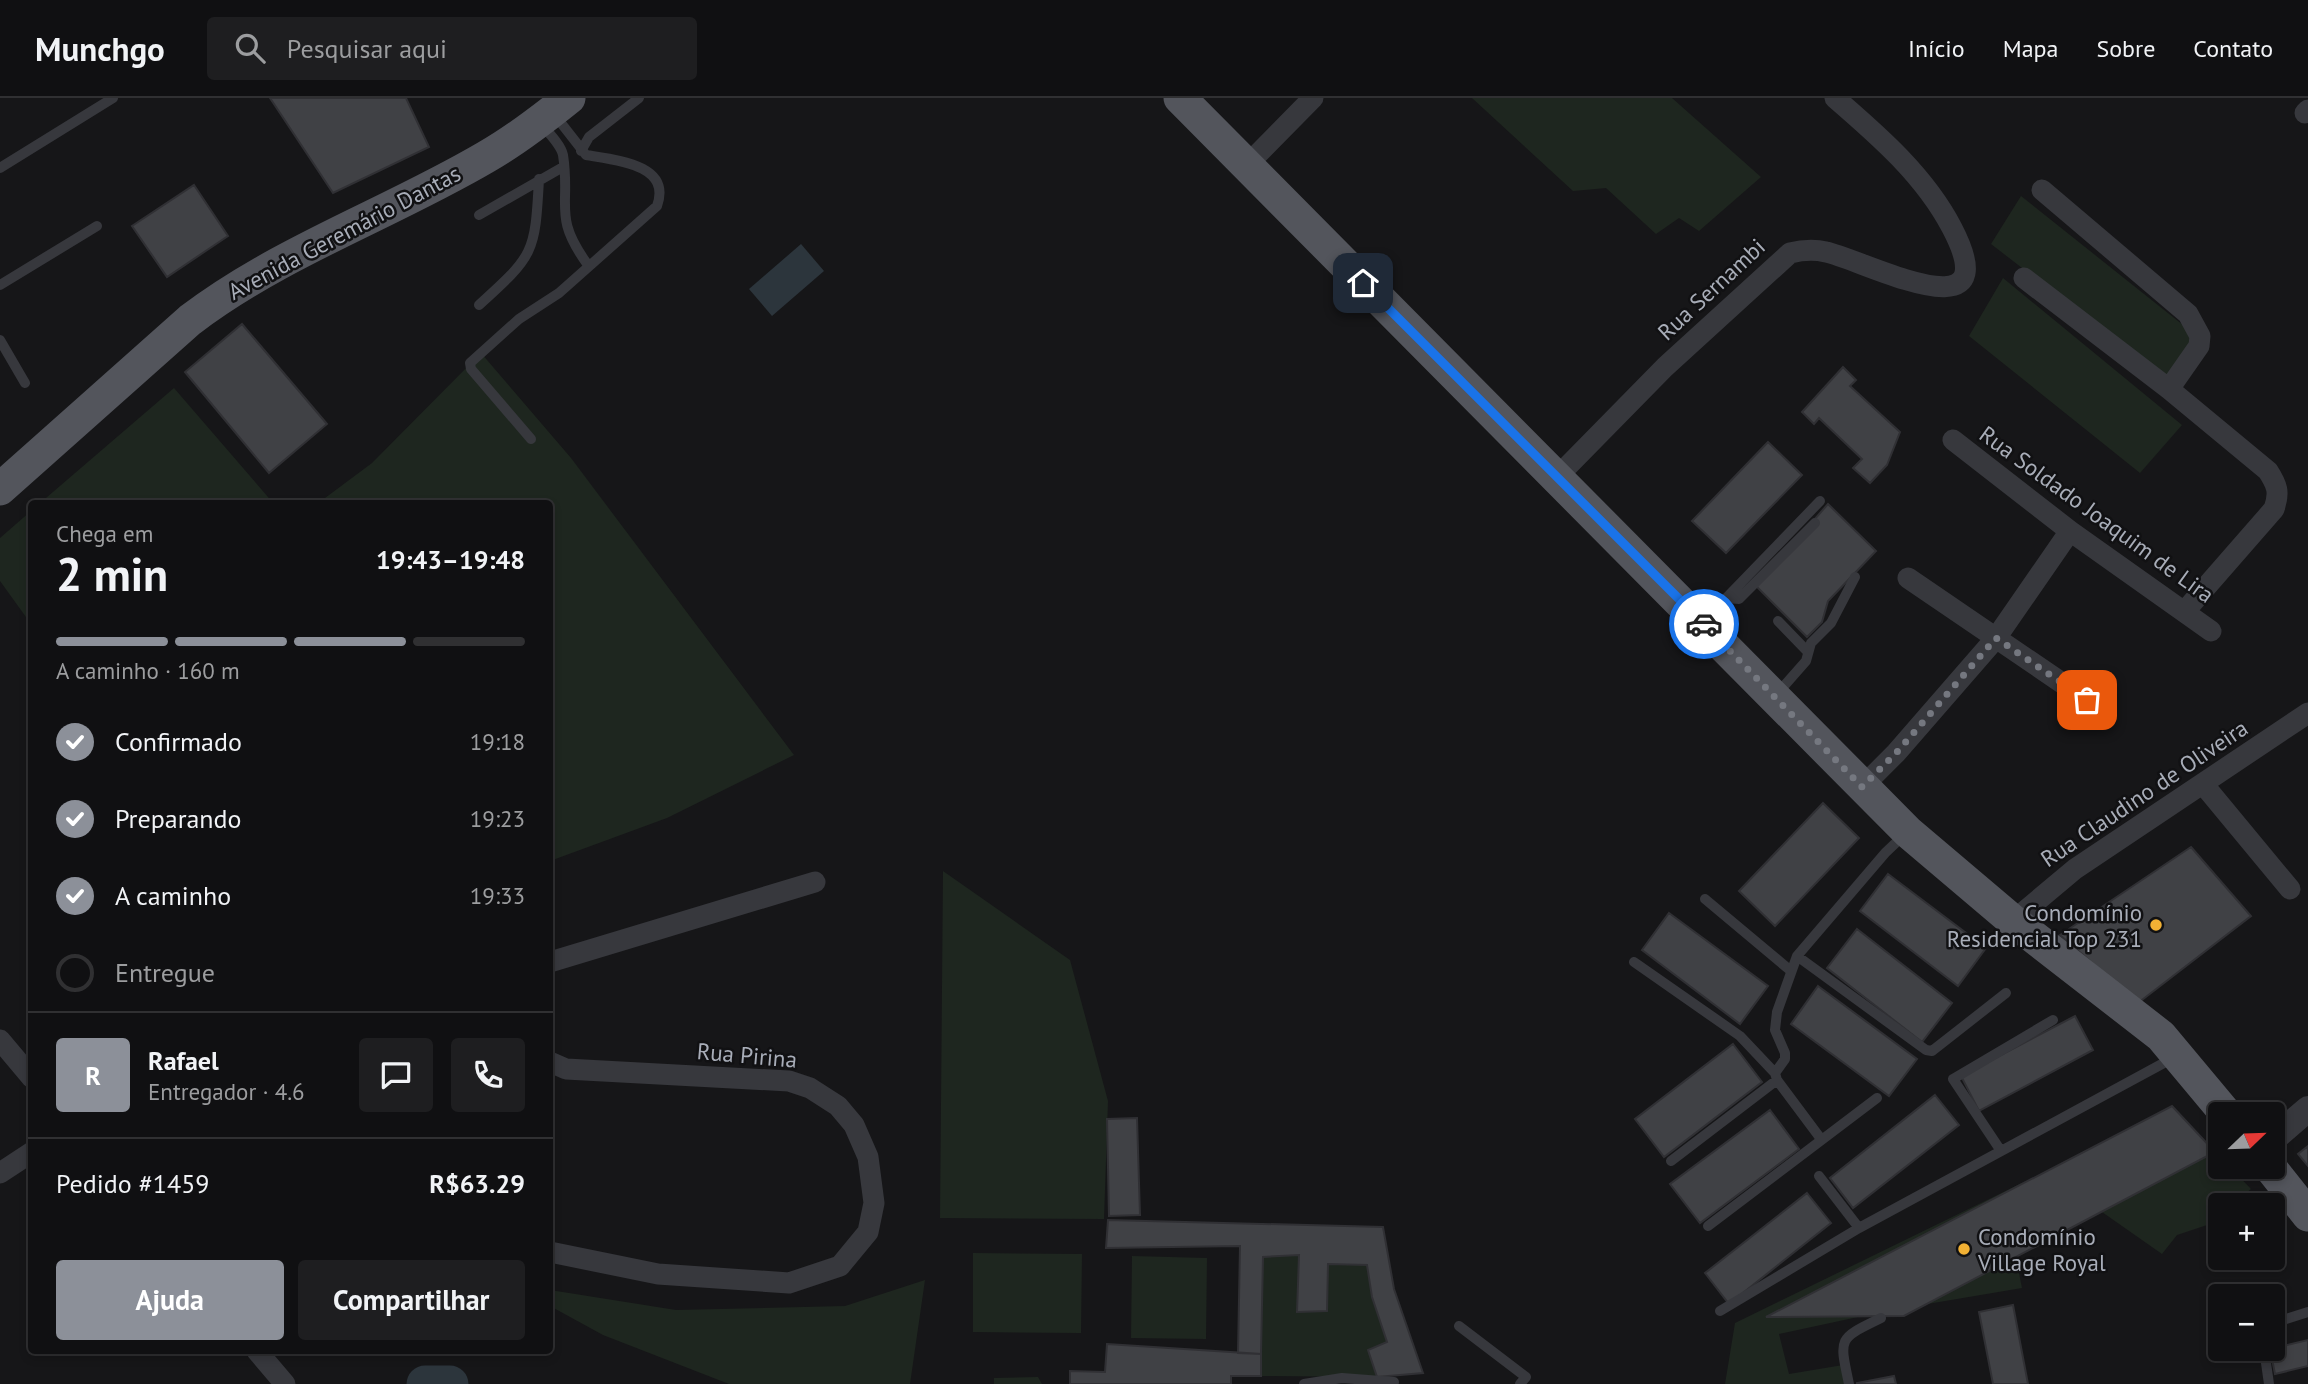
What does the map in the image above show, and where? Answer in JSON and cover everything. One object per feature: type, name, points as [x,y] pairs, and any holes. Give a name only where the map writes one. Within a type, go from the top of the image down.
[{"type":"main road","points":[[1180,98],[1908,832],[2013,921],[2161,1036],[2217,1102]]},
{"type":"main road","name":"Avenida Geremário Dantas","points":[[0,489],[190,320],[223,295],[263,271],[487,157],[554,110]]},
{"type":"main road","points":[[2280,1180],[2308,1215]]},
{"type":"street","points":[[1246,166],[1313,98]]},
{"type":"street","name":"Rua Sernambi","points":[[1556,478],[1665,368],[1790,253],[1806,250],[1826,252],[1924,286],[1943,289],[1956,284],[1963,277],[1965,264],[1959,242],[1944,213],[1895,153],[1835,98]]},
{"type":"street","points":[[2042,190],[2188,314],[2196,326],[2199,346],[2169,390]]},
{"type":"street","points":[[2024,278],[2169,390],[2268,471],[2279,495],[2274,509],[2185,611]]},
{"type":"street","name":"Rua Soldado Joaquim de Lira","points":[[1953,440],[2070,531],[2211,631]]},
{"type":"street","points":[[1862,787],[1896,753],[1996,638],[2070,531]]},
{"type":"street","points":[[1908,578],[2087,700]]},
{"type":"street","name":"Rua Claudino de Oliveira","points":[[2013,921],[2075,869],[2308,713]]},
{"type":"street","points":[[2203,784],[2290,889]]},
{"type":"street","points":[[553,961],[815,882]]},
{"type":"street","points":[[0,1040],[28,1073]]},
{"type":"street","name":"Rua Pirina","points":[[553,1063],[566,1069],[789,1081],[810,1088],[838,1106],[854,1125],[868,1157],[874,1203],[868,1232],[840,1266],[789,1283],[658,1274],[553,1253]]},
{"type":"street","points":[[2286,1128],[2308,1109]]},
{"type":"street","points":[[0,1173],[28,1155]]},
{"type":"street","points":[[260,1354],[285,1384]]},
{"type":"lane","points":[[0,168],[113,98]]},
{"type":"lane","points":[[563,153],[578,147],[639,98]]},
{"type":"lane","points":[[531,439],[471,369],[470,363],[519,319],[559,293],[657,206],[661,195],[660,185],[639,166],[624,160],[586,155],[554,110]]},
{"type":"lane","points":[[554,110],[563,153],[564,220],[576,248],[588,265]]},
{"type":"lane","points":[[479,215],[563,167]]},
{"type":"lane","points":[[479,305],[527,258],[536,234],[538,179]]},
{"type":"lane","points":[[0,285],[97,226]]},
{"type":"lane","points":[[0,341],[25,383]]},
{"type":"lane","points":[[1702,623],[1820,501]]},
{"type":"lane","points":[[1726,598],[1739,598],[1815,523]]},
{"type":"lane","points":[[1775,696],[1806,661],[1811,643],[1831,623],[1855,577]]},
{"type":"lane","points":[[1778,621],[1808,653]]},
{"type":"lane","points":[[1671,1161],[1776,1077],[1785,1059],[1785,1053],[1775,1030],[1776,1021],[1797,956],[1886,852],[1908,832]]},
{"type":"lane","points":[[1705,899],[1791,971]]},
{"type":"lane","points":[[1797,956],[1926,1049],[1933,1051],[2006,993]]},
{"type":"lane","points":[[1634,962],[1740,1036],[1776,1077],[1821,1139]]},
{"type":"lane","points":[[2001,1151],[1953,1079],[2053,1020]]},
{"type":"lane","points":[[1720,1311],[1858,1228],[2179,1055]]},
{"type":"lane","points":[[1708,1226],[1877,1098]]},
{"type":"lane","points":[[1819,1176],[1858,1228]]},
{"type":"lane","points":[[2285,1319],[2308,1312]]},
{"type":"lane","points":[[1849,1384],[1842,1348],[1848,1334],[1881,1318]]},
{"type":"lane","points":[[1459,1326],[1527,1382]]},
{"type":"lane","points":[[2266,1361],[2269,1384]]},
{"type":"lane","points":[[1304,1384],[1342,1378],[1394,1382]]},
{"type":"shaded area","points":[[1472,98],[1672,98],[1761,177],[1699,231],[1679,218],[1656,234],[1606,188],[1573,191]]},
{"type":"shaded area","points":[[2021,196],[2198,337],[2167,380],[1991,244]]},
{"type":"shaded area","points":[[801,244],[824,271],[772,316],[749,289]]},
{"type":"shaded area","points":[[2003,278],[2182,425],[2140,473],[1969,336]]},
{"type":"shaded area","points":[[481,353],[571,458],[794,755],[667,818],[553,860],[553,500],[322,500],[372,463]]},
{"type":"shaded area","points":[[174,388],[271,500],[44,500]]},
{"type":"shaded area","points":[[28,514],[28,620],[0,581],[0,538]]},
{"type":"shaded area","points":[[943,871],[1070,960],[1108,1101],[1104,1219],[940,1218]]},
{"type":"shaded area","points":[[2208,1155],[2208,1180],[2242,1180],[2251,1189],[2246,1193],[2208,1193],[2208,1224],[2177,1235],[2162,1254],[2102,1212],[2115,1189]]},
{"type":"shaded area","points":[[2026,1181],[2046,1232],[2015,1253],[2022,1288],[1886,1311],[1779,1334],[1789,1374],[1849,1364],[1852,1384],[1725,1384],[1735,1323]]},
{"type":"shaded area","points":[[973,1253],[1082,1254],[1081,1333],[973,1332]]},
{"type":"shaded area","points":[[1299,1255],[1298,1312],[1327,1311],[1328,1264],[1367,1265],[1372,1297],[1387,1342],[1369,1350],[1377,1377],[1261,1376],[1263,1257]]},
{"type":"shaded area","points":[[1132,1256],[1207,1258],[1206,1339],[1131,1338]]},
{"type":"shaded area","points":[[925,1280],[910,1384],[729,1384],[603,1335],[553,1308],[553,1290],[676,1310],[845,1306]]},
{"type":"shaded area","points":[[1038,1377],[1042,1384],[994,1384],[994,1378]]},
{"type":"building","points":[[270,98],[406,98],[429,147],[333,193]]},
{"type":"building","points":[[194,185],[228,236],[167,277],[132,226]]},
{"type":"building","points":[[242,324],[327,424],[269,473],[185,372]]},
{"type":"building","points":[[1843,367],[1856,380],[1850,386],[1900,432],[1887,465],[1870,483],[1853,468],[1862,459],[1819,418],[1814,424],[1802,412]]},
{"type":"building","points":[[1768,442],[1802,475],[1726,553],[1692,521]]},
{"type":"building","points":[[1828,504],[1876,551],[1828,601],[1822,622],[1807,637],[1756,586]]},
{"type":"building","points":[[1823,803],[1859,838],[1775,926],[1739,891]]},
{"type":"building","name":"Condomínio Residencial Top 231","points":[[2191,847],[2251,916],[2138,1003],[2060,935]]},
{"type":"building","points":[[1888,874],[1986,948],[1958,986],[1860,911]]},
{"type":"building","points":[[1669,913],[1768,986],[1740,1024],[1642,950]]},
{"type":"building","points":[[1857,929],[1952,1003],[1922,1042],[1827,968]]},
{"type":"building","points":[[1818,986],[1917,1059],[1889,1096],[1791,1024]]},
{"type":"building","points":[[2075,1016],[2093,1050],[1979,1111],[1961,1076]]},
{"type":"building","points":[[1733,1044],[1762,1082],[1664,1157],[1635,1119]]},
{"type":"building","points":[[1935,1095],[1959,1125],[1853,1208],[1830,1178]]},
{"type":"building","name":"Condomínio Village Royal","points":[[2172,1106],[2208,1145],[2208,1156],[1904,1316],[1766,1317]]},
{"type":"building","points":[[1770,1110],[1799,1149],[1700,1223],[1670,1184]]},
{"type":"building","points":[[1137,1118],[1140,1215],[1109,1216],[1107,1119]]},
{"type":"building","points":[[2308,1146],[2308,1166],[2298,1154]]},
{"type":"building","points":[[1807,1193],[1831,1223],[1729,1304],[1705,1273]]},
{"type":"building","points":[[1108,1220],[1383,1227],[1394,1289],[1423,1373],[1377,1377],[1368,1350],[1387,1342],[1372,1297],[1367,1265],[1328,1264],[1327,1311],[1297,1312],[1299,1255],[1263,1257],[1261,1354],[1238,1353],[1240,1246],[1106,1248]]},
{"type":"building","points":[[2013,1305],[2028,1384],[1993,1384],[1979,1312]]},
{"type":"building","points":[[2308,1340],[2308,1366],[2275,1374],[2272,1361],[2285,1361],[2285,1345]]},
{"type":"building","points":[[1107,1344],[1261,1354],[1261,1376],[1231,1376],[1231,1384],[1070,1384],[1070,1371],[1105,1372]]},
{"type":"building","points":[[1894,1376],[1896,1384],[1857,1384],[1857,1383]]},
{"type":"waterway","points":[[425,1384],[450,1384]]},
{"type":"way so far","points":[[1704,624],[1862,787],[1896,753],[1996,638],[2087,700]]},
{"type":"place","name":"Condomínio Residencial Top 231","points":[[2156,925]]},
{"type":"place","name":"Condomínio Village Royal","points":[[1964,1249]]},
{"type":"route","points":[[1363,283],[1704,624]]}]
